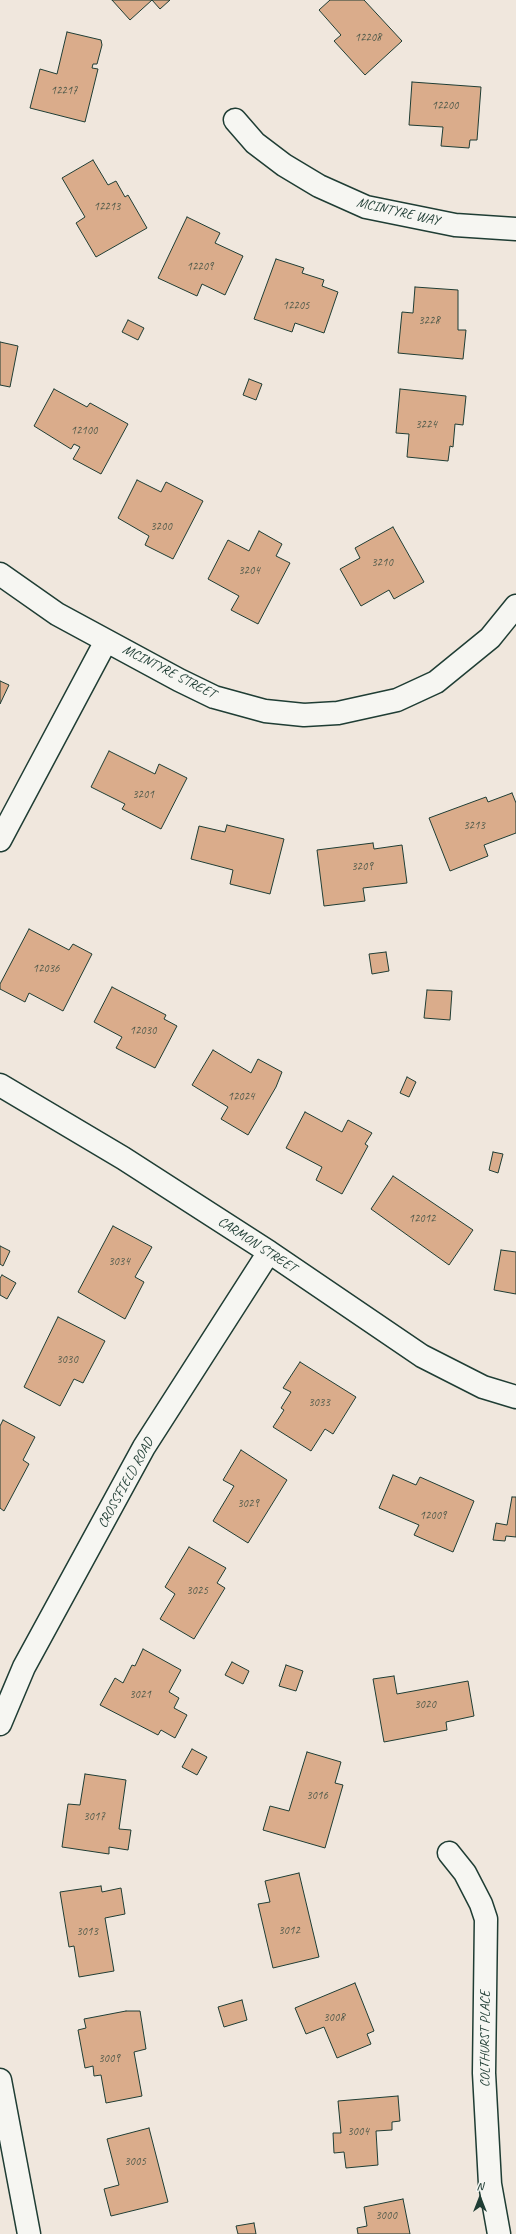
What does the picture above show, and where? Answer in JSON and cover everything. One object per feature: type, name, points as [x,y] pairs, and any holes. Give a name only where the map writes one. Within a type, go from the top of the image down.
[{"type":"street","name":"MCINTYRE WAY","points":[[235,120],[255,143],[284,165],[319,186],[366,207],[455,225],[516,228]]},
{"type":"street","points":[[0,574],[57,614],[106,641]]},
{"type":"street","name":"MCINTYRE STREET","points":[[0,840],[106,641],[214,697],[266,711],[304,714],[338,714],[397,700],[436,682],[490,638],[516,606]]},
{"type":"street","name":"CARMON STREET","points":[[0,1085],[123,1158],[269,1252],[422,1356],[483,1386],[516,1397]]},
{"type":"street","name":"CROSSFIELD ROAD","points":[[0,1724],[24,1667],[144,1447],[269,1252]]},
{"type":"street","name":"COLTHURST PLACE","points":[[449,1853],[464,1873],[482,1904],[486,1919],[484,2073],[490,2184],[499,2234]]},
{"type":"street","points":[[0,2080],[29,2234]]},
{"type":"building","points":[[112,0],[152,0],[130,20]]},
{"type":"building","points":[[152,0],[170,0],[160,9]]},
{"type":"building","points":[[330,0],[364,0],[402,41],[365,75],[334,41],[341,35],[319,10]]},
{"type":"building","points":[[67,32],[101,40],[102,45],[97,64],[93,64],[92,68],[98,69],[85,122],[30,108],[40,69],[57,74]]},
{"type":"building","points":[[412,82],[481,87],[477,140],[470,140],[469,148],[441,146],[443,127],[409,125]]},
{"type":"building","points":[[93,160],[108,185],[116,181],[125,197],[128,195],[147,228],[96,257],[76,223],[85,217],[62,178]]},
{"type":"building","points":[[187,217],[220,233],[215,243],[243,256],[225,295],[202,284],[197,296],[158,278]]},
{"type":"building","points":[[276,259],[304,268],[302,273],[324,280],[322,286],[338,292],[324,333],[295,323],[292,332],[254,319]]},
{"type":"building","points":[[415,287],[458,290],[458,330],[466,330],[463,359],[398,353],[402,312],[413,313]]},
{"type":"building","points":[[128,320],[144,328],[138,340],[122,332]]},
{"type":"building","points":[[0,342],[18,346],[10,387],[0,385]]},
{"type":"building","points":[[249,379],[262,384],[256,400],[243,395]]},
{"type":"building","points":[[54,389],[87,407],[90,403],[128,424],[101,474],[73,459],[80,447],[74,444],[71,449],[34,426]]},
{"type":"building","points":[[400,389],[466,396],[463,425],[455,424],[453,447],[450,446],[448,461],[407,457],[409,434],[396,433]]},
{"type":"building","points":[[137,480],[161,492],[166,482],[203,501],[173,559],[145,545],[149,536],[118,518]]},
{"type":"building","points":[[393,527],[424,582],[394,599],[389,590],[361,606],[340,569],[360,558],[355,548]]},
{"type":"building","points":[[259,531],[282,544],[276,556],[290,563],[258,624],[231,610],[239,596],[208,579],[228,540],[249,551]]},
{"type":"building","points":[[0,681],[9,685],[0,704]]},
{"type":"building","points":[[109,751],[155,774],[159,764],[187,778],[161,829],[122,809],[125,804],[91,787]]},
{"type":"building","points":[[512,793],[516,803],[516,833],[484,845],[488,856],[450,871],[429,818],[486,797],[488,802]]},
{"type":"building","points":[[227,825],[284,839],[270,894],[230,884],[233,870],[191,859],[199,826],[225,832]]},
{"type":"building","points":[[373,843],[374,849],[402,845],[407,883],[363,888],[365,901],[324,906],[317,850]]},
{"type":"building","points":[[29,929],[69,950],[73,944],[92,954],[63,1011],[29,993],[25,1002],[0,989],[0,984]]},
{"type":"building","points":[[386,952],[389,971],[372,974],[369,954]]},
{"type":"building","points":[[112,987],[166,1015],[164,1019],[177,1026],[155,1068],[116,1048],[122,1037],[94,1022]]},
{"type":"building","points":[[427,990],[452,991],[450,1020],[424,1018]]},
{"type":"building","points":[[213,1050],[251,1073],[258,1059],[282,1072],[276,1087],[248,1135],[221,1119],[228,1107],[192,1085]]},
{"type":"building","points":[[407,1077],[416,1082],[409,1097],[400,1093]]},
{"type":"building","points":[[305,1112],[342,1132],[348,1120],[372,1133],[365,1144],[368,1146],[342,1194],[316,1180],[322,1167],[286,1148]]},
{"type":"building","points":[[493,1152],[503,1154],[498,1173],[489,1170]]},
{"type":"building","points":[[393,1176],[473,1230],[449,1265],[371,1209]]},
{"type":"building","points":[[113,1226],[152,1247],[135,1277],[144,1282],[125,1319],[78,1292]]},
{"type":"building","points":[[0,1246],[10,1251],[3,1266],[0,1264]]},
{"type":"building","points":[[501,1250],[516,1252],[516,1294],[494,1290]]},
{"type":"building","points":[[2,1275],[16,1283],[7,1299],[0,1295],[0,1278]]},
{"type":"building","points":[[58,1317],[105,1341],[83,1383],[74,1379],[60,1406],[24,1387]]},
{"type":"building","points":[[300,1362],[356,1397],[333,1434],[325,1429],[311,1451],[273,1427],[284,1410],[281,1408],[291,1392],[283,1388]]},
{"type":"building","points":[[3,1420],[35,1437],[23,1460],[29,1464],[4,1511],[0,1508],[0,1426]]},
{"type":"building","points":[[241,1450],[287,1480],[248,1543],[213,1521],[234,1486],[223,1480]]},
{"type":"building","points":[[393,1475],[416,1485],[420,1477],[474,1501],[453,1552],[414,1535],[419,1525],[379,1508]]},
{"type":"building","points":[[512,1497],[516,1497],[516,1537],[506,1536],[505,1541],[493,1540],[496,1523],[507,1525]]},
{"type":"building","points":[[189,1547],[226,1568],[217,1583],[225,1588],[194,1639],[160,1619],[175,1594],[165,1587]]},
{"type":"building","points":[[143,1649],[181,1670],[169,1692],[179,1698],[174,1708],[187,1715],[175,1738],[161,1730],[158,1735],[100,1705],[115,1678],[123,1683],[132,1665],[135,1666]]},
{"type":"building","points":[[232,1662],[249,1671],[243,1684],[225,1675]]},
{"type":"building","points":[[286,1665],[303,1671],[296,1691],[279,1686]]},
{"type":"building","points":[[394,1676],[397,1694],[468,1681],[474,1716],[446,1722],[447,1730],[384,1742],[373,1679]]},
{"type":"building","points":[[192,1749],[207,1757],[197,1775],[182,1767]]},
{"type":"building","points":[[307,1752],[341,1762],[335,1783],[343,1785],[325,1848],[263,1830],[270,1806],[289,1811]]},
{"type":"building","points":[[85,1774],[126,1780],[119,1829],[131,1830],[128,1850],[109,1847],[109,1854],[62,1847],[68,1804],[80,1805]]},
{"type":"building","points":[[299,1873],[319,1957],[273,1968],[258,1904],[270,1902],[265,1881]]},
{"type":"building","points":[[101,1886],[102,1892],[121,1888],[125,1914],[105,1918],[114,1971],[79,1977],[74,1946],[69,1947],[60,1892]]},
{"type":"building","points":[[355,1983],[374,2031],[367,2034],[371,2044],[337,2058],[324,2027],[306,2034],[295,2008]]},
{"type":"building","points":[[242,2000],[247,2020],[224,2027],[218,2007]]},
{"type":"building","points":[[126,2011],[140,2011],[146,2049],[134,2052],[142,2096],[106,2103],[101,2075],[94,2076],[93,2066],[85,2068],[78,2030],[86,2028],[84,2019]]},
{"type":"building","points":[[398,2096],[400,2121],[392,2122],[392,2130],[376,2131],[378,2165],[346,2168],[344,2152],[334,2153],[333,2133],[341,2133],[338,2101]]},
{"type":"building","points":[[149,2128],[168,2202],[111,2216],[104,2189],[119,2185],[107,2139]]},
{"type":"building","points":[[403,2199],[410,2234],[358,2234],[357,2228],[367,2226],[364,2207]]},
{"type":"building","points":[[254,2223],[256,2234],[238,2234],[236,2226]]}]
